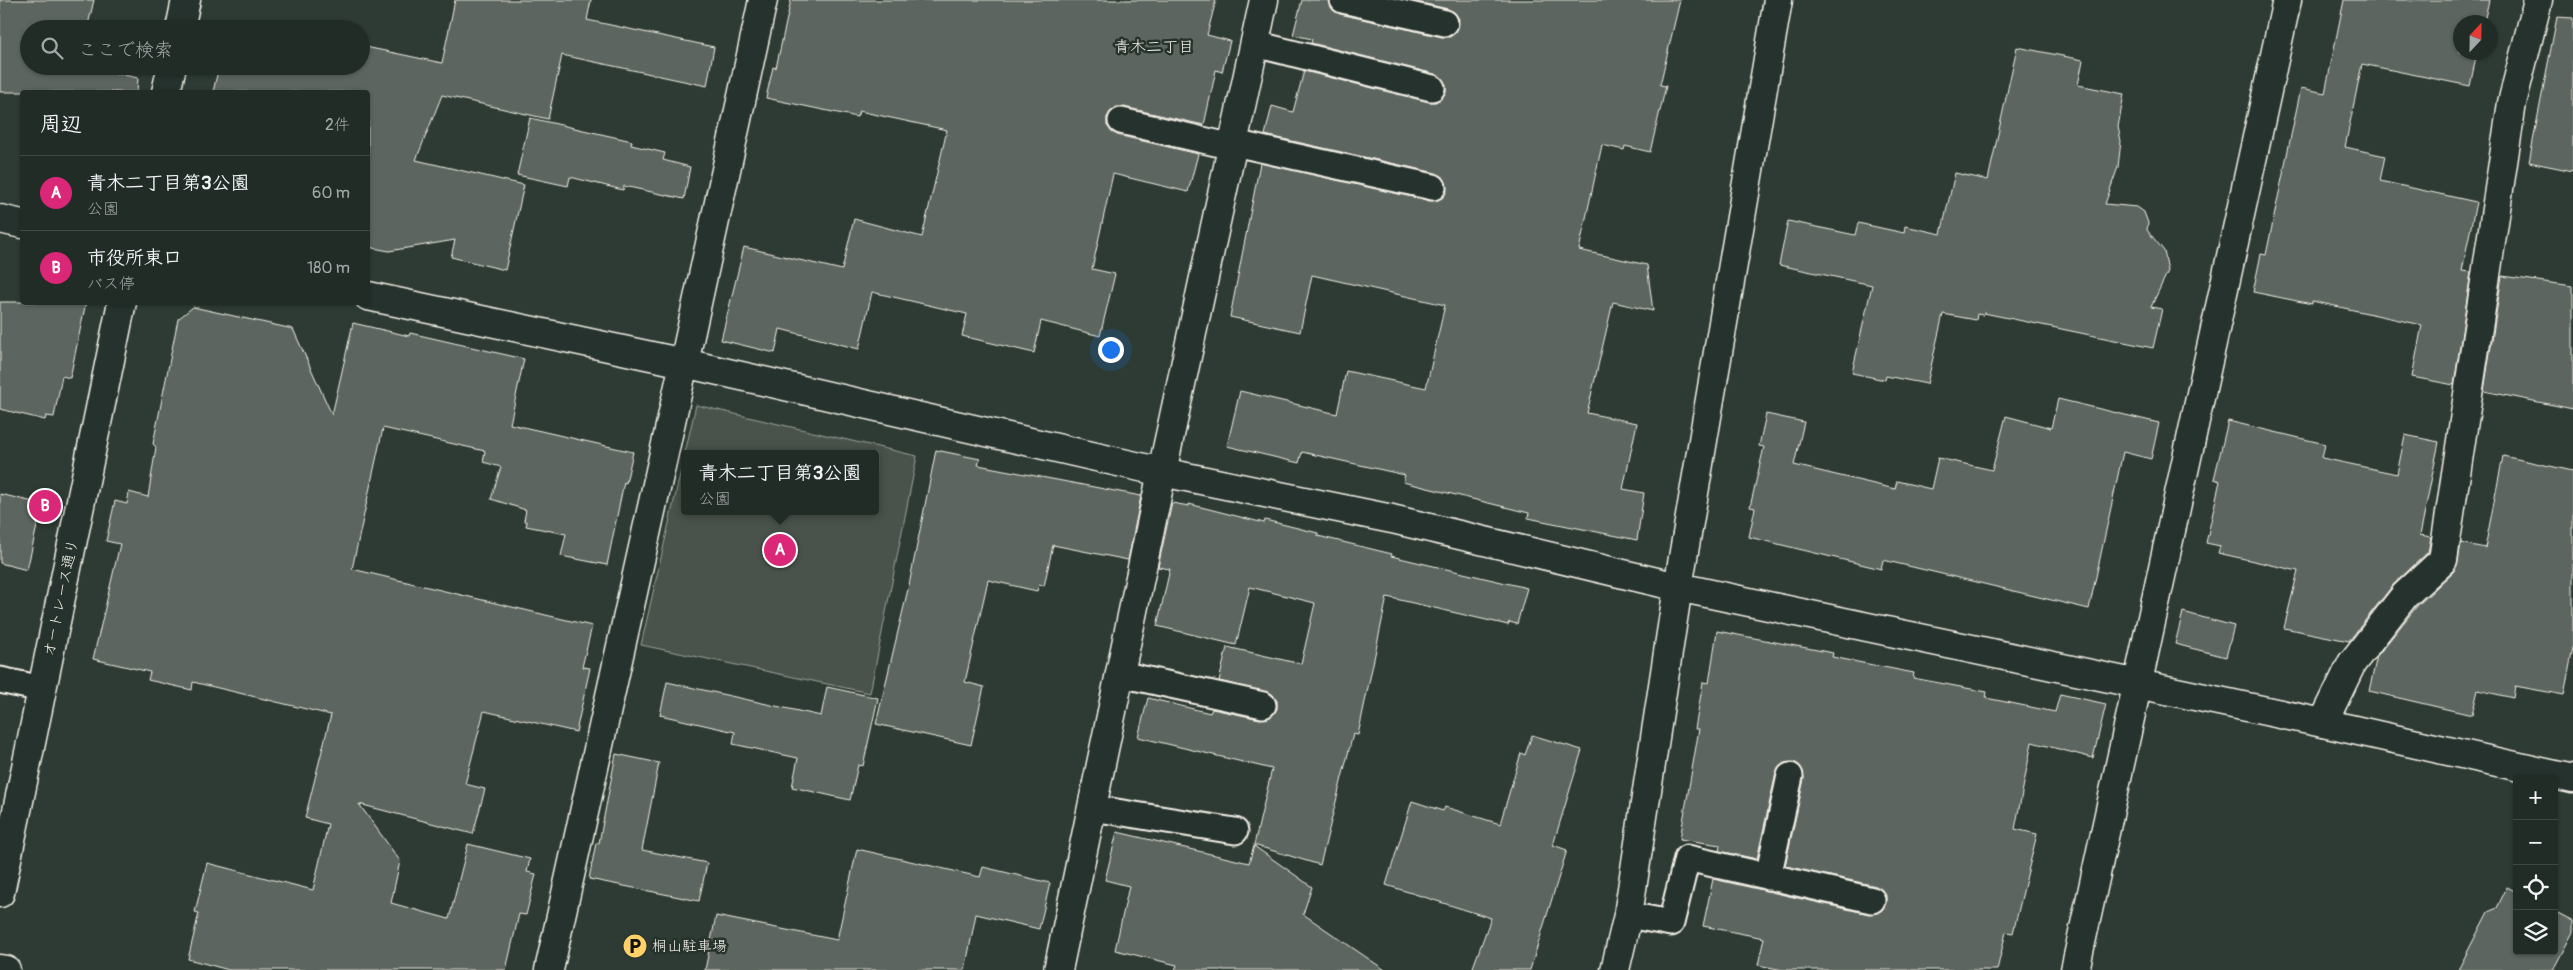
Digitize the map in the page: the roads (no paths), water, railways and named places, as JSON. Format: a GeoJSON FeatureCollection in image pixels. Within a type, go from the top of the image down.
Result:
{"type":"FeatureCollection","features":[{"type":"Feature","properties":{"kind":"street"},"geometry":{"type":"LineString","coordinates":[[182,20],[186,0]]}},
{"type":"Feature","properties":{"kind":"street"},"geometry":{"type":"LineString","coordinates":[[549,970],[763,0]]}},
{"type":"Feature","properties":{"kind":"street"},"geometry":{"type":"LineString","coordinates":[[1058,970],[1162,472],[1264,0]]}},
{"type":"Feature","properties":{"kind":"street"},"geometry":{"type":"LineString","coordinates":[[1615,970],[1628,915],[1678,587],[1778,0]]}},
{"type":"Feature","properties":{"kind":"street"},"geometry":{"type":"LineString","coordinates":[[2075,970],[2287,0]]}},
{"type":"Feature","properties":{"kind":"street"},"geometry":{"type":"LineString","coordinates":[[2323,723],[2352,662],[2405,596],[2444,560],[2512,103],[2538,0]]}},
{"type":"Feature","properties":{"kind":"street"},"geometry":{"type":"LineString","coordinates":[[166,90],[170,75]]}},
{"type":"Feature","properties":{"kind":"street"},"geometry":{"type":"LineString","coordinates":[[0,219],[20,224]]}},
{"type":"Feature","properties":{"kind":"street"},"geometry":{"type":"LineString","coordinates":[[370,296],[684,363],[1162,472],[1392,519],[1678,587],[2323,723],[2573,779]]}},
{"type":"Feature","properties":{"kind":"street","name":"オートレース通り"},"geometry":{"type":"LineString","coordinates":[[0,894],[121,305]]}},
{"type":"Feature","properties":{"kind":"street"},"geometry":{"type":"LineString","coordinates":[[0,969],[6,970]]}},
{"type":"Feature","properties":{"kind":"lane"},"geometry":{"type":"LineString","coordinates":[[1343,0],[1445,23]]}},
{"type":"Feature","properties":{"kind":"lane"},"geometry":{"type":"LineString","coordinates":[[1255,44],[1432,88]]}},
{"type":"Feature","properties":{"kind":"lane"},"geometry":{"type":"LineString","coordinates":[[1121,121],[1433,187]]}},
{"type":"Feature","properties":{"kind":"lane"},"geometry":{"type":"LineString","coordinates":[[1120,674],[1263,704]]}},
{"type":"Feature","properties":{"kind":"lane"},"geometry":{"type":"LineString","coordinates":[[0,680],[42,689]]}},
{"type":"Feature","properties":{"kind":"lane"},"geometry":{"type":"LineString","coordinates":[[1768,877],[1790,776]]}},
{"type":"Feature","properties":{"kind":"lane"},"geometry":{"type":"LineString","coordinates":[[1092,808],[1235,831]]}},
{"type":"Feature","properties":{"kind":"lane"},"geometry":{"type":"LineString","coordinates":[[1628,915],[1672,923],[1686,858],[1872,900]]}},
{"type":"Feature","properties":{"kind":"place","name":"市役所東口"},"geometry":{"type":"Point","coordinates":[45,506]}},
{"type":"Feature","properties":{"kind":"place","name":"青木二丁目第3公園"},"geometry":{"type":"Point","coordinates":[780,550]}},
{"type":"Feature","properties":{"kind":"place","name":"桐山駐車場"},"geometry":{"type":"Point","coordinates":[635,946]}},
{"type":"Feature","properties":{"kind":"district","name":"青木二丁目"},"geometry":{"type":"Point","coordinates":[1154,47]}}]}
